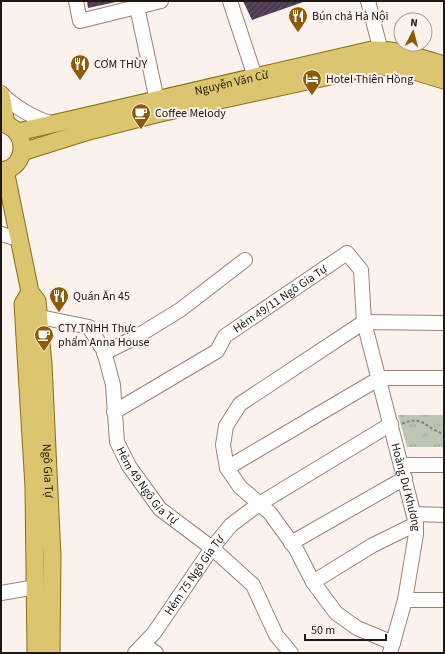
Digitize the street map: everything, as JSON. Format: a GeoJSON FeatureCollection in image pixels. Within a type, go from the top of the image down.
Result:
{"type":"FeatureCollection","features":[{"type":"Feature","properties":{"kind":"main road","name":"Nguyễn Văn Cừ"},"geometry":{"type":"LineString","coordinates":[[383,58],[402,52],[444,65]]}},
{"type":"Feature","properties":{"kind":"main road","name":"Nguyễn Văn Cừ"},"geometry":{"type":"LineString","coordinates":[[8,126],[54,124],[158,106],[257,84],[358,53],[383,58],[404,68],[444,80]]}},
{"type":"Feature","properties":{"kind":"main road"},"geometry":{"type":"LineString","coordinates":[[1,94],[8,126],[21,139],[22,152],[16,164],[3,171]]}},
{"type":"Feature","properties":{"kind":"main road","name":"Nguyễn Văn Cừ"},"geometry":{"type":"LineString","coordinates":[[22,152],[89,131],[158,106]]}},
{"type":"Feature","properties":{"kind":"main road","name":"Ngô Gia Tự"},"geometry":{"type":"LineString","coordinates":[[3,171],[30,292],[37,301],[40,317],[44,372],[52,556],[44,586],[36,653]]}},
{"type":"Feature","properties":{"kind":"main road","name":"Ngô Gia Tự"},"geometry":{"type":"LineString","coordinates":[[30,292],[23,304],[34,487],[51,653]]}},
{"type":"Feature","properties":{"kind":"street"},"geometry":{"type":"LineString","coordinates":[[76,1],[80,21],[161,1]]}},
{"type":"Feature","properties":{"kind":"street"},"geometry":{"type":"LineString","coordinates":[[230,1],[257,84]]}},
{"type":"Feature","properties":{"kind":"street"},"geometry":{"type":"LineString","coordinates":[[368,1],[383,58]]}},
{"type":"Feature","properties":{"kind":"street"},"geometry":{"type":"LineString","coordinates":[[137,7],[158,106]]}},
{"type":"Feature","properties":{"kind":"street"},"geometry":{"type":"LineString","coordinates":[[1,94],[10,102],[44,122],[54,124]]}},
{"type":"Feature","properties":{"kind":"street"},"geometry":{"type":"LineString","coordinates":[[1,234],[18,239]]}},
{"type":"Feature","properties":{"kind":"street","name":"Hoàng Dư Khương"},"geometry":{"type":"LineString","coordinates":[[348,253],[360,270],[364,322],[380,378],[415,519],[416,534],[405,600],[392,648]]}},
{"type":"Feature","properties":{"kind":"street","name":"Hẻm 49/11 Ngô Gia Tự"},"geometry":{"type":"LineString","coordinates":[[114,412],[217,350],[225,336],[348,253]]}},
{"type":"Feature","properties":{"kind":"street"},"geometry":{"type":"LineString","coordinates":[[104,353],[136,337],[180,310],[245,260]]}},
{"type":"Feature","properties":{"kind":"street","name":"Hẻm 49 Ngô Gia Tự"},"geometry":{"type":"LineString","coordinates":[[40,317],[89,327],[104,353],[113,385],[117,442],[129,466],[160,509],[212,548],[253,585],[276,635],[291,653]]}},
{"type":"Feature","properties":{"kind":"street"},"geometry":{"type":"LineString","coordinates":[[392,648],[357,628],[336,613],[313,582],[291,543],[270,513],[240,487],[227,468],[223,445],[226,426],[240,404],[364,322],[444,323]]}},
{"type":"Feature","properties":{"kind":"street"},"geometry":{"type":"LineString","coordinates":[[227,468],[380,378],[444,378]]}},
{"type":"Feature","properties":{"kind":"street","name":"Hẻm 75 Ngô Gia Tự"},"geometry":{"type":"LineString","coordinates":[[139,649],[165,618],[212,548],[231,525],[259,504],[392,426]]}},
{"type":"Feature","properties":{"kind":"street"},"geometry":{"type":"LineString","coordinates":[[291,543],[403,472],[444,465]]}},
{"type":"Feature","properties":{"kind":"street"},"geometry":{"type":"LineString","coordinates":[[313,582],[415,519],[444,515]]}},
{"type":"Feature","properties":{"kind":"street"},"geometry":{"type":"LineString","coordinates":[[1,593],[44,586]]}},
{"type":"Feature","properties":{"kind":"street"},"geometry":{"type":"LineString","coordinates":[[405,600],[444,600]]}},
{"type":"Feature","properties":{"kind":"street"},"geometry":{"type":"LineString","coordinates":[[139,649],[156,653]]}},
{"type":"Feature","properties":{"kind":"path"},"geometry":{"type":"LineString","coordinates":[[392,426],[413,420],[420,420],[438,432],[444,434]]}},
{"type":"Feature","properties":{"kind":"green space"},"geometry":{"type":"Polygon","coordinates":[[[398,415],[444,415],[444,447],[407,447],[398,415]]]}},
{"type":"Feature","properties":{"kind":"building"},"geometry":{"type":"Polygon","coordinates":[[[87,1],[115,1],[116,2],[88,8],[87,1]]]}},
{"type":"Feature","properties":{"kind":"building"},"geometry":{"type":"Polygon","coordinates":[[[243,1],[306,1],[252,20],[243,1]]]}},
{"type":"Feature","properties":{"kind":"place","name":"Bún chả Hà Nội"},"geometry":{"type":"Point","coordinates":[298,33]}},
{"type":"Feature","properties":{"kind":"place","name":"CƠM THÙY"},"geometry":{"type":"Point","coordinates":[80,81]}},
{"type":"Feature","properties":{"kind":"place","name":"Hotel Thiên Hồng"},"geometry":{"type":"Point","coordinates":[312,96]}},
{"type":"Feature","properties":{"kind":"place","name":"Coffee Melody"},"geometry":{"type":"Point","coordinates":[141,130]}},
{"type":"Feature","properties":{"kind":"place","name":"Quán Ăn 45"},"geometry":{"type":"Point","coordinates":[59,313]}},
{"type":"Feature","properties":{"kind":"place","name":"CTY TNHH Thực phẩm Anna House"},"geometry":{"type":"Point","coordinates":[44,352]}}]}
